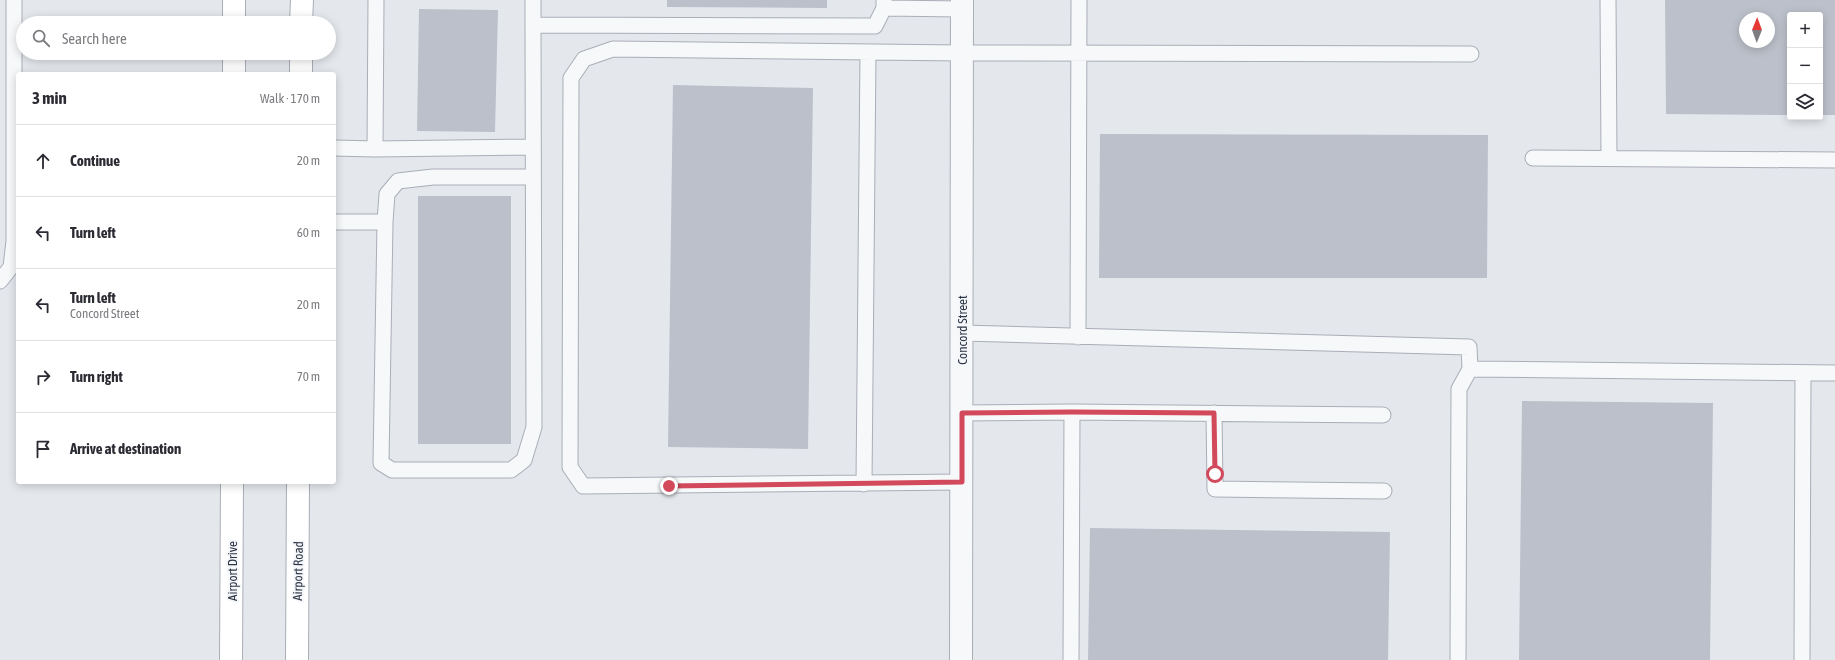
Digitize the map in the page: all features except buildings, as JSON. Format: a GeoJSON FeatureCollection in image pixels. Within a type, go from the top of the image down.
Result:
{"type":"FeatureCollection","features":[{"type":"Feature","properties":{"kind":"main road"},"geometry":{"type":"LineString","coordinates":[[234,0],[234,16]]}},
{"type":"Feature","properties":{"kind":"main road"},"geometry":{"type":"LineString","coordinates":[[302,0],[302,16]]}},
{"type":"Feature","properties":{"kind":"main road"},"geometry":{"type":"LineString","coordinates":[[234,60],[234,72]]}},
{"type":"Feature","properties":{"kind":"main road"},"geometry":{"type":"LineString","coordinates":[[301,60],[301,72]]}},
{"type":"Feature","properties":{"kind":"main road","name":"Airport Drive"},"geometry":{"type":"LineString","coordinates":[[231,660],[232,484]]}},
{"type":"Feature","properties":{"kind":"main road","name":"Airport Road"},"geometry":{"type":"LineString","coordinates":[[297,660],[298,484]]}},
{"type":"Feature","properties":{"kind":"street","name":"Concord Street"},"geometry":{"type":"LineString","coordinates":[[961,660],[962,4]]}},
{"type":"Feature","properties":{"kind":"lane"},"geometry":{"type":"LineString","coordinates":[[0,281],[11,267],[14,241],[14,0]]}},
{"type":"Feature","properties":{"kind":"lane"},"geometry":{"type":"LineString","coordinates":[[375,149],[376,0]]}},
{"type":"Feature","properties":{"kind":"lane"},"geometry":{"type":"LineString","coordinates":[[533,0],[534,427],[524,460],[511,470],[392,470],[381,463],[385,222],[387,194],[398,182],[432,177],[533,177]]}},
{"type":"Feature","properties":{"kind":"lane"},"geometry":{"type":"LineString","coordinates":[[1078,337],[1079,0]]}},
{"type":"Feature","properties":{"kind":"lane"},"geometry":{"type":"LineString","coordinates":[[1608,0],[1609,158]]}},
{"type":"Feature","properties":{"kind":"lane"},"geometry":{"type":"LineString","coordinates":[[533,24],[875,26],[884,4],[962,4]]}},
{"type":"Feature","properties":{"kind":"lane"},"geometry":{"type":"LineString","coordinates":[[962,482],[583,486],[570,467],[571,78],[584,59],[613,49],[962,53],[1471,54]]}},
{"type":"Feature","properties":{"kind":"lane"},"geometry":{"type":"LineString","coordinates":[[864,484],[868,52]]}},
{"type":"Feature","properties":{"kind":"lane"},"geometry":{"type":"LineString","coordinates":[[336,148],[533,147]]}},
{"type":"Feature","properties":{"kind":"lane"},"geometry":{"type":"LineString","coordinates":[[1532,158],[1835,160]]}},
{"type":"Feature","properties":{"kind":"lane"},"geometry":{"type":"LineString","coordinates":[[336,222],[385,222]]}},
{"type":"Feature","properties":{"kind":"lane"},"geometry":{"type":"LineString","coordinates":[[962,333],[1469,347],[1470,369],[1459,389],[1458,660]]}},
{"type":"Feature","properties":{"kind":"lane"},"geometry":{"type":"LineString","coordinates":[[1470,369],[1835,373]]}},
{"type":"Feature","properties":{"kind":"lane"},"geometry":{"type":"LineString","coordinates":[[1802,660],[1803,373]]}},
{"type":"Feature","properties":{"kind":"lane"},"geometry":{"type":"LineString","coordinates":[[1071,660],[1072,412]]}},
{"type":"Feature","properties":{"kind":"lane"},"geometry":{"type":"LineString","coordinates":[[962,413],[1072,412],[1383,415]]}},
{"type":"Feature","properties":{"kind":"lane"},"geometry":{"type":"LineString","coordinates":[[1214,413],[1215,489],[1384,491]]}},
{"type":"Feature","properties":{"kind":"route"},"geometry":{"type":"LineString","coordinates":[[669,486],[962,482],[962,413],[1214,413],[1215,474]]}}]}
